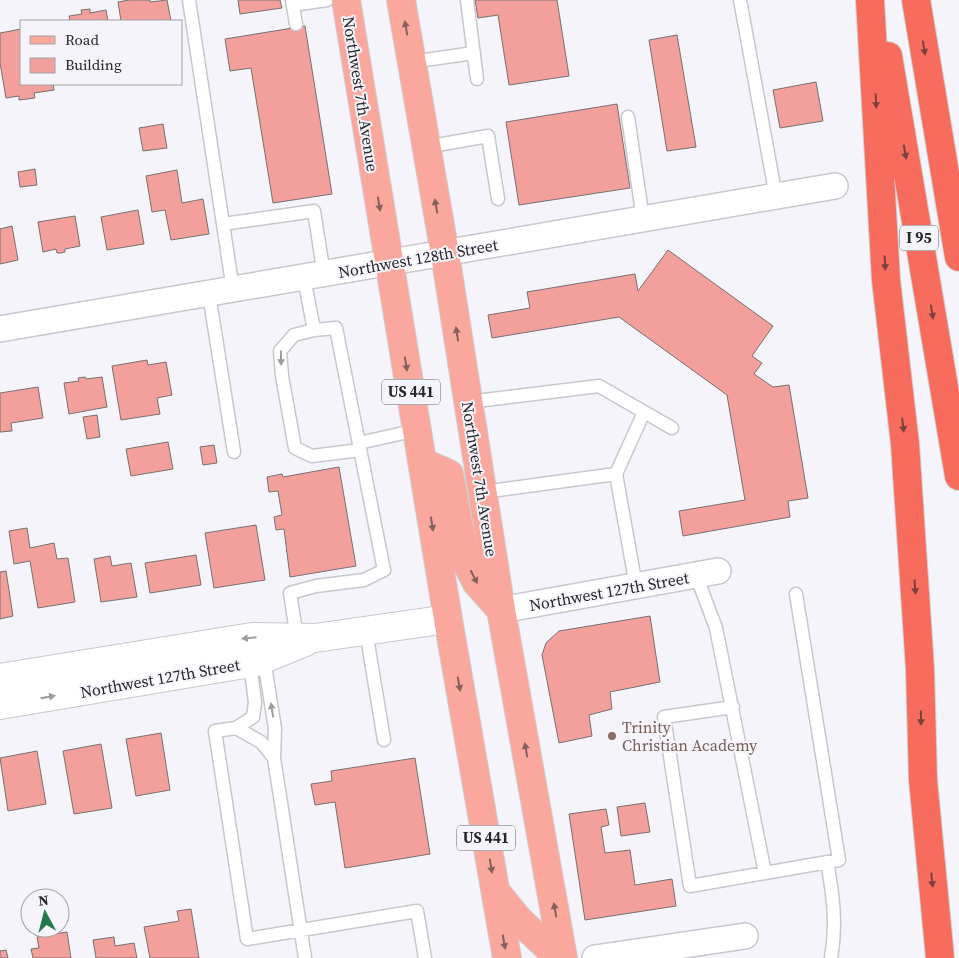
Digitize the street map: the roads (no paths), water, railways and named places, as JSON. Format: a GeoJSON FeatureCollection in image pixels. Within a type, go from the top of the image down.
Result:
{"type":"FeatureCollection","features":[{"type":"Feature","properties":{"kind":"highway"},"geometry":{"type":"LineString","coordinates":[[870,0],[886,280],[906,444],[920,669],[923,780],[940,958]]}},
{"type":"Feature","properties":{"kind":"highway","name":"I 95"},"geometry":{"type":"LineString","coordinates":[[879,0],[959,476]]}},
{"type":"Feature","properties":{"kind":"highway"},"geometry":{"type":"LineString","coordinates":[[916,0],[959,257]]}},
{"type":"Feature","properties":{"kind":"main road","name":"Northwest 7th Avenue"},"geometry":{"type":"LineString","coordinates":[[346,0],[448,619],[507,958]]}},
{"type":"Feature","properties":{"kind":"main road","name":"Northwest 7th Avenue"},"geometry":{"type":"LineString","coordinates":[[401,0],[445,254],[501,610],[561,958]]}},
{"type":"Feature","properties":{"kind":"main road"},"geometry":{"type":"LineString","coordinates":[[422,462],[449,474],[465,560],[477,584],[501,610]]}},
{"type":"Feature","properties":{"kind":"main road"},"geometry":{"type":"LineString","coordinates":[[496,892],[518,919],[561,958]]}},
{"type":"Feature","properties":{"kind":"street","name":"Northwest 128th Street"},"geometry":{"type":"LineString","coordinates":[[0,329],[389,264],[835,186]]}},
{"type":"Feature","properties":{"kind":"street","name":"Northwest 127th Street"},"geometry":{"type":"LineString","coordinates":[[501,610],[707,573]]}},
{"type":"Feature","properties":{"kind":"street","name":"Northwest 127th Street"},"geometry":{"type":"LineString","coordinates":[[0,678],[252,637],[306,638],[448,619]]}},
{"type":"Feature","properties":{"kind":"street","name":"Northwest 127th Street"},"geometry":{"type":"LineString","coordinates":[[0,705],[257,661],[306,638]]}},
{"type":"Feature","properties":{"kind":"street"},"geometry":{"type":"LineString","coordinates":[[595,958],[746,936]]}},
{"type":"Feature","properties":{"kind":"lane"},"geometry":{"type":"LineString","coordinates":[[189,0],[233,290]]}},
{"type":"Feature","properties":{"kind":"lane"},"geometry":{"type":"LineString","coordinates":[[296,24],[293,3],[327,0]]}},
{"type":"Feature","properties":{"kind":"lane"},"geometry":{"type":"LineString","coordinates":[[467,0],[478,79]]}},
{"type":"Feature","properties":{"kind":"lane"},"geometry":{"type":"LineString","coordinates":[[740,0],[776,197]]}},
{"type":"Feature","properties":{"kind":"lane"},"geometry":{"type":"LineString","coordinates":[[411,62],[474,53]]}},
{"type":"Feature","properties":{"kind":"lane"},"geometry":{"type":"LineString","coordinates":[[628,117],[643,220]]}},
{"type":"Feature","properties":{"kind":"lane"},"geometry":{"type":"LineString","coordinates":[[426,147],[488,136],[498,199]]}},
{"type":"Feature","properties":{"kind":"lane"},"geometry":{"type":"LineString","coordinates":[[223,224],[314,211],[314,330]]}},
{"type":"Feature","properties":{"kind":"lane"},"geometry":{"type":"LineString","coordinates":[[209,294],[234,452]]}},
{"type":"Feature","properties":{"kind":"lane"},"geometry":{"type":"LineString","coordinates":[[306,638],[290,593],[316,586],[364,580],[384,570],[359,446],[336,328],[314,330],[294,335],[280,351],[282,376],[295,448],[312,456],[359,446],[417,430]]}},
{"type":"Feature","properties":{"kind":"lane"},"geometry":{"type":"LineString","coordinates":[[468,402],[599,386],[672,428]]}},
{"type":"Feature","properties":{"kind":"lane"},"geometry":{"type":"LineString","coordinates":[[636,586],[616,474],[644,412]]}},
{"type":"Feature","properties":{"kind":"lane"},"geometry":{"type":"LineString","coordinates":[[482,492],[616,474]]}},
{"type":"Feature","properties":{"kind":"lane"},"geometry":{"type":"LineString","coordinates":[[707,573],[716,628],[765,873]]}},
{"type":"Feature","properties":{"kind":"lane"},"geometry":{"type":"LineString","coordinates":[[733,707],[664,717],[690,886],[839,860],[796,594]]}},
{"type":"Feature","properties":{"kind":"lane"},"geometry":{"type":"LineString","coordinates":[[366,631],[384,740]]}},
{"type":"Feature","properties":{"kind":"lane"},"geometry":{"type":"LineString","coordinates":[[257,661],[256,702],[253,717],[236,728],[215,731],[247,939],[416,911],[424,958]]}},
{"type":"Feature","properties":{"kind":"lane"},"geometry":{"type":"LineString","coordinates":[[257,661],[274,728],[274,758],[305,958]]}},
{"type":"Feature","properties":{"kind":"lane"},"geometry":{"type":"LineString","coordinates":[[236,728],[261,742],[274,758]]}},
{"type":"Feature","properties":{"kind":"lane"},"geometry":{"type":"LineString","coordinates":[[827,862],[833,893],[835,932],[831,958]]}},
{"type":"Feature","properties":{"kind":"place","name":"Trinity Christian Academy"},"geometry":{"type":"Point","coordinates":[612,736]}}]}
